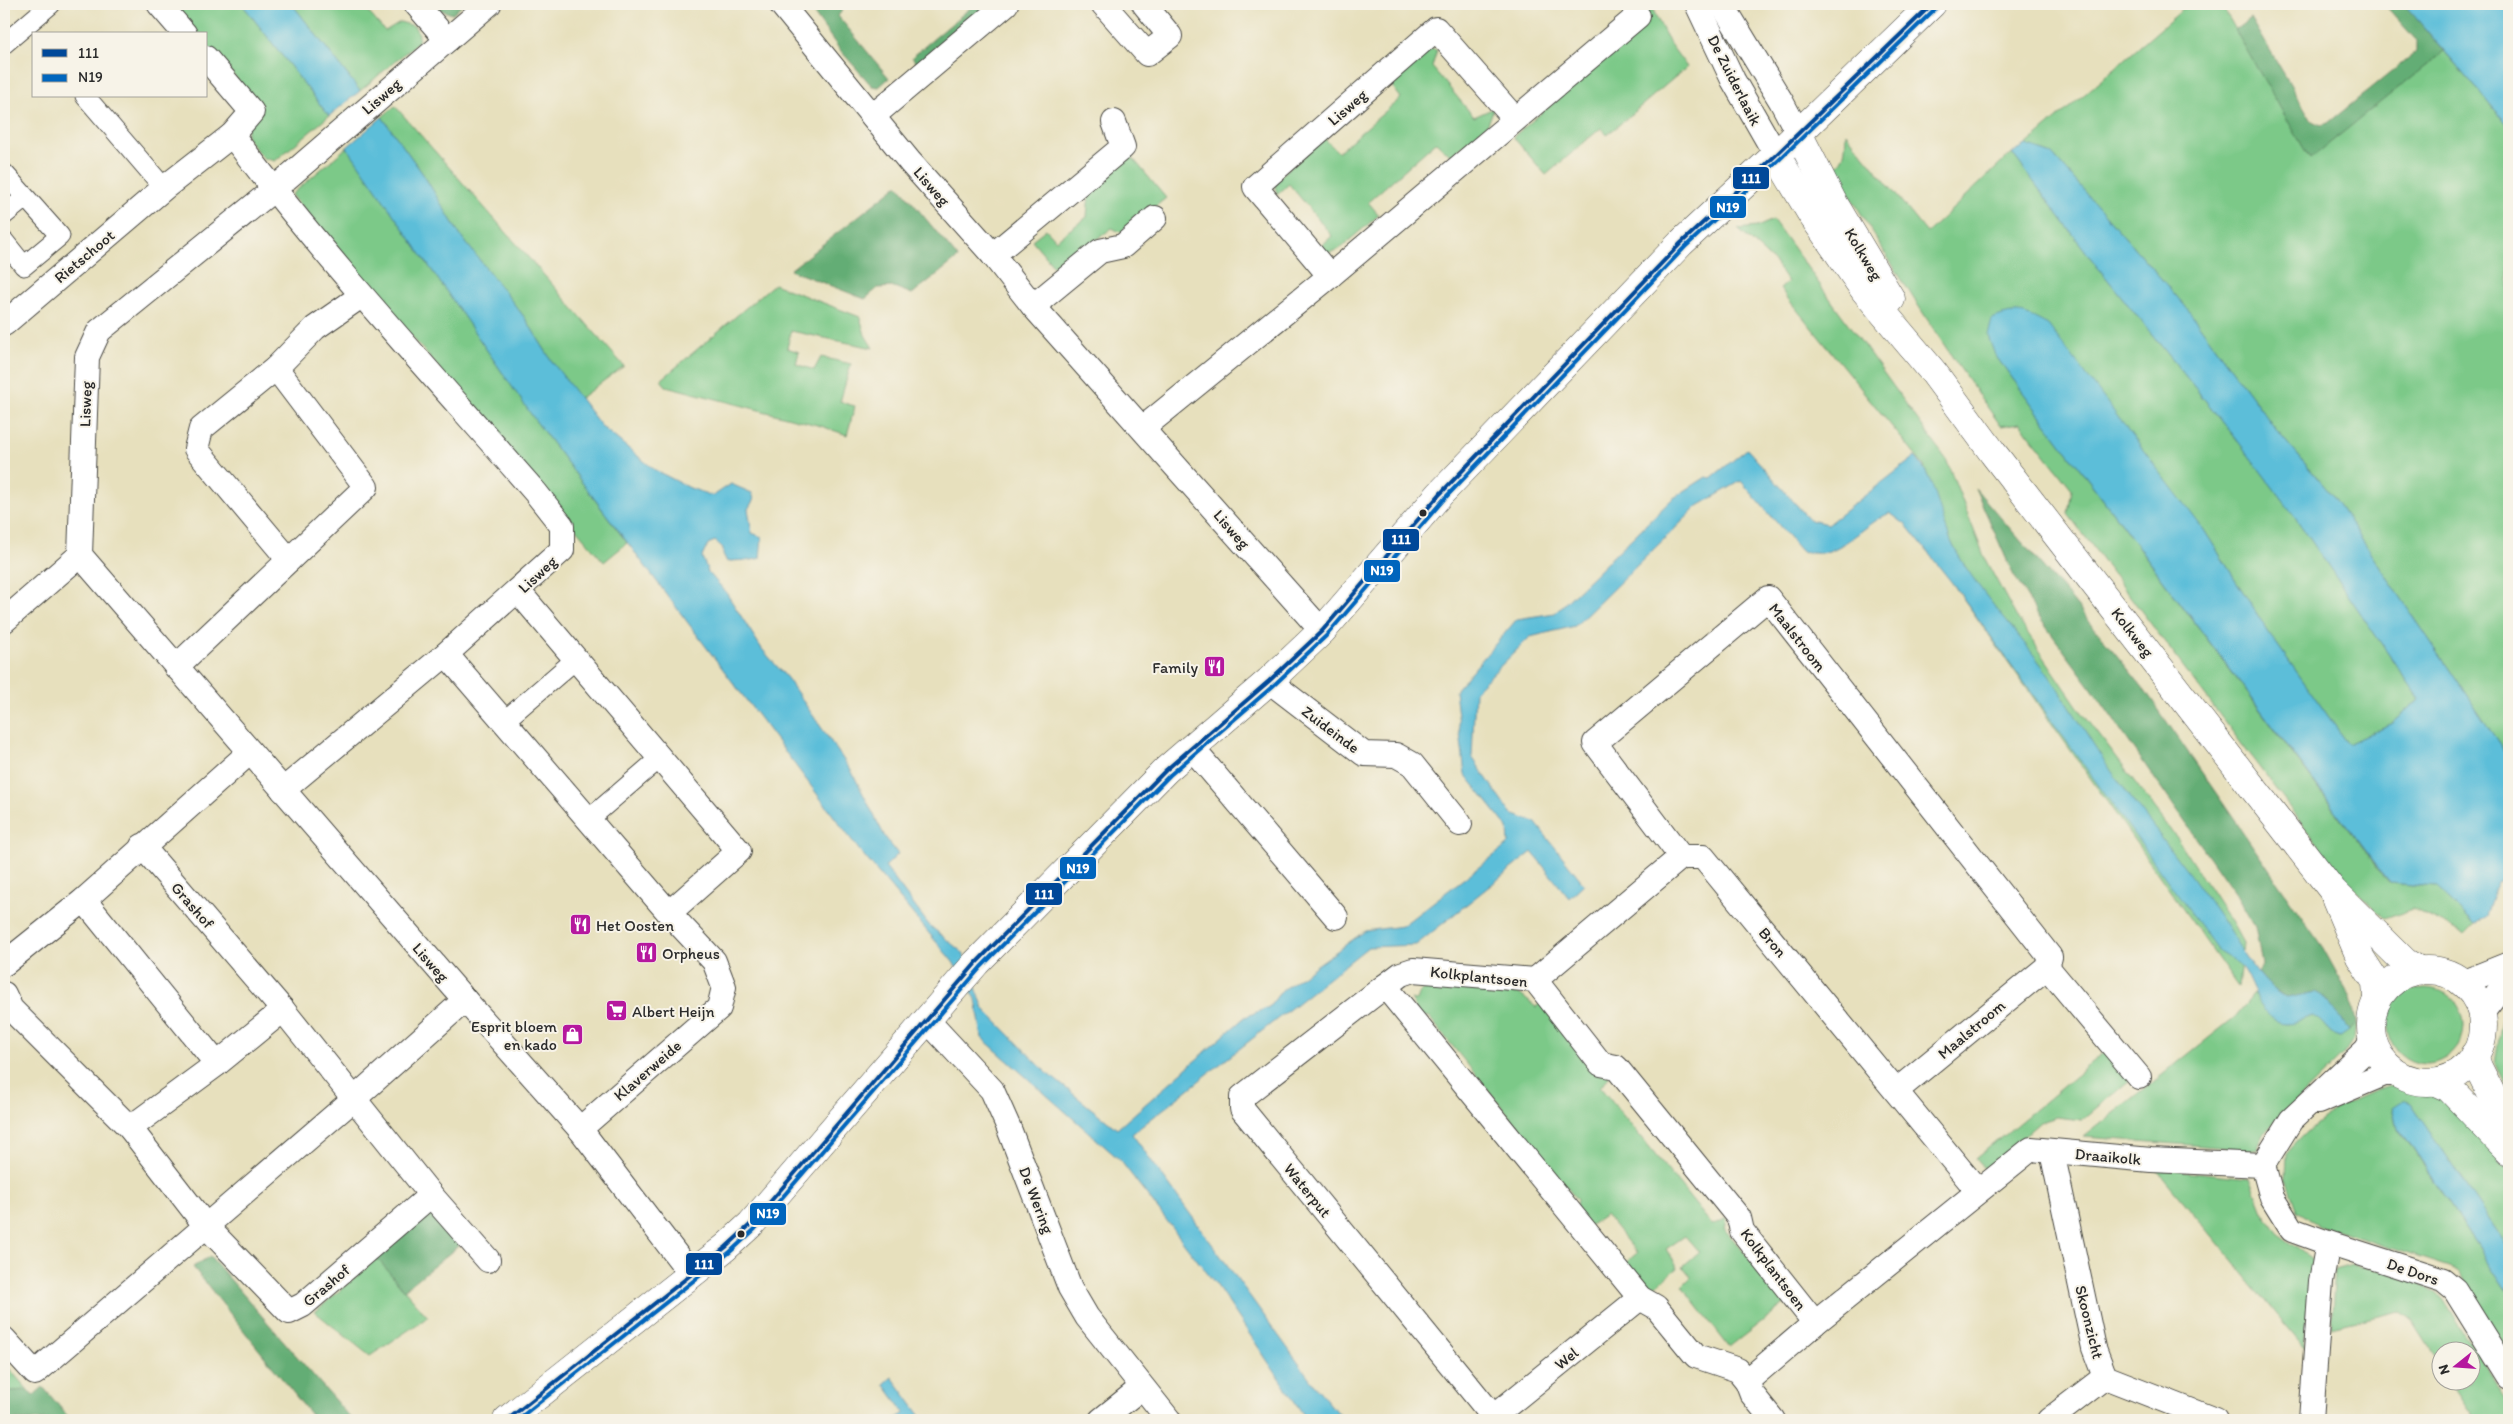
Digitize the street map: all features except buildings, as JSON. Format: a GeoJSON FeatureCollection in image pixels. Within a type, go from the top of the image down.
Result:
{"type":"FeatureCollection","features":[{"type":"Feature","properties":{"kind":"street"},"geometry":{"type":"LineString","coordinates":[[4,44],[51,4]]}},
{"type":"Feature","properties":{"kind":"street"},"geometry":{"type":"LineString","coordinates":[[159,4],[183,32]]}},
{"type":"Feature","properties":{"kind":"street"},"geometry":{"type":"LineString","coordinates":[[416,4],[447,40]]}},
{"type":"Feature","properties":{"kind":"street","name":"Lisweg"},"geometry":{"type":"LineString","coordinates":[[489,4],[273,190],[99,331],[86,357],[80,555],[465,1000],[580,1129],[692,1274]]}},
{"type":"Feature","properties":{"kind":"street","name":"Lisweg"},"geometry":{"type":"LineString","coordinates":[[781,4],[1033,306],[1322,631]]}},
{"type":"Feature","properties":{"kind":"street"},"geometry":{"type":"LineString","coordinates":[[873,116],[1006,4]]}},
{"type":"Feature","properties":{"kind":"street"},"geometry":{"type":"LineString","coordinates":[[1103,4],[1146,54],[1170,36],[1144,4]]}},
{"type":"Feature","properties":{"kind":"street","name":"De Zuiderlaaik"},"geometry":{"type":"LineString","coordinates":[[1697,4],[1733,80],[1776,155]]}},
{"type":"Feature","properties":{"kind":"street","name":"De Zuiderlaaik"},"geometry":{"type":"LineString","coordinates":[[1722,4],[1781,101],[1798,133]]}},
{"type":"Feature","properties":{"kind":"street"},"geometry":{"type":"LineString","coordinates":[[507,1420],[726,1247],[751,1224],[968,972],[1191,747],[1269,681],[1322,631],[1440,494],[1681,243],[1776,155],[1932,4]]}},
{"type":"Feature","properties":{"kind":"street"},"geometry":{"type":"LineString","coordinates":[[1143,428],[1330,276],[1515,119],[1633,10]]}},
{"type":"Feature","properties":{"kind":"street","name":"Lisweg"},"geometry":{"type":"LineString","coordinates":[[1330,276],[1255,187],[1436,29],[1515,119]]}},
{"type":"Feature","properties":{"kind":"street","name":"Rietschoot"},"geometry":{"type":"LineString","coordinates":[[4,324],[164,188],[232,135],[252,112],[208,60]]}},
{"type":"Feature","properties":{"kind":"street"},"geometry":{"type":"LineString","coordinates":[[86,98],[164,188]]}},
{"type":"Feature","properties":{"kind":"street"},"geometry":{"type":"LineString","coordinates":[[993,256],[1122,147],[1114,122]]}},
{"type":"Feature","properties":{"kind":"street","name":"Kolkweg"},"geometry":{"type":"LineString","coordinates":[[1798,133],[1833,202],[1934,373]]}},
{"type":"Feature","properties":{"kind":"street","name":"Lisweg"},"geometry":{"type":"LineString","coordinates":[[232,135],[273,190],[361,296],[518,472],[562,526],[562,550],[446,654],[283,790]]}},
{"type":"Feature","properties":{"kind":"street","name":"Kolkweg"},"geometry":{"type":"LineString","coordinates":[[1776,155],[1797,192],[1865,291],[1934,373],[2333,891],[2405,962],[2417,969]]}},
{"type":"Feature","properties":{"kind":"street","name":"Rietschoot"},"geometry":{"type":"LineString","coordinates":[[4,173],[60,236],[24,266],[4,241]]}},
{"type":"Feature","properties":{"kind":"street"},"geometry":{"type":"LineString","coordinates":[[4,215],[25,198]]}},
{"type":"Feature","properties":{"kind":"street"},"geometry":{"type":"LineString","coordinates":[[1033,306],[1100,251],[1123,246],[1155,218]]}},
{"type":"Feature","properties":{"kind":"street"},"geometry":{"type":"LineString","coordinates":[[289,560],[196,449],[201,429],[276,368],[315,328],[361,296]]}},
{"type":"Feature","properties":{"kind":"street"},"geometry":{"type":"LineString","coordinates":[[176,667],[366,487],[276,368]]}},
{"type":"Feature","properties":{"kind":"street"},"geometry":{"type":"LineString","coordinates":[[4,621],[80,555]]}},
{"type":"Feature","properties":{"kind":"street"},"geometry":{"type":"LineString","coordinates":[[518,591],[740,851],[669,913]]}},
{"type":"Feature","properties":{"kind":"street","name":"Maalstroom"},"geometry":{"type":"LineString","coordinates":[[1681,857],[1594,743],[1768,598],[2050,957],[2047,967],[1896,1091]]}},
{"type":"Feature","properties":{"kind":"street","name":"Klaverweide"},"geometry":{"type":"LineString","coordinates":[[446,654],[669,913],[714,961],[724,987],[719,1008],[580,1129]]}},
{"type":"Feature","properties":{"kind":"street"},"geometry":{"type":"LineString","coordinates":[[503,722],[576,659]]}},
{"type":"Feature","properties":{"kind":"street","name":"Zuideinde"},"geometry":{"type":"LineString","coordinates":[[1269,681],[1364,754],[1396,755],[1412,764],[1460,824]]}},
{"type":"Feature","properties":{"kind":"street"},"geometry":{"type":"LineString","coordinates":[[1191,747],[1336,918]]}},
{"type":"Feature","properties":{"kind":"street"},"geometry":{"type":"LineString","coordinates":[[4,964],[84,900],[142,846],[250,752]]}},
{"type":"Feature","properties":{"kind":"street"},"geometry":{"type":"LineString","coordinates":[[588,820],[660,758]]}},
{"type":"Feature","properties":{"kind":"street","name":"Grashof"},"geometry":{"type":"LineString","coordinates":[[142,846],[283,1010],[355,1098],[430,1195],[488,1260]]}},
{"type":"Feature","properties":{"kind":"street"},"geometry":{"type":"LineString","coordinates":[[1535,980],[1681,857]]}},
{"type":"Feature","properties":{"kind":"street","name":"Bron"},"geometry":{"type":"LineString","coordinates":[[1681,857],[1702,857],[1978,1191]]}},
{"type":"Feature","properties":{"kind":"street","name":"Kolkweg"},"geometry":{"type":"LineString","coordinates":[[2333,891],[2360,957],[2376,982],[2377,998]]}},
{"type":"Feature","properties":{"kind":"street"},"geometry":{"type":"LineString","coordinates":[[84,900],[217,1064]]}},
{"type":"Feature","properties":{"kind":"street"},"geometry":{"type":"LineString","coordinates":[[2464,982],[2509,964]]}},
{"type":"Feature","properties":{"kind":"street","name":"Maalstroom"},"geometry":{"type":"LineString","coordinates":[[2047,967],[2139,1077]]}},
{"type":"Feature","properties":{"kind":"street"},"geometry":{"type":"LineString","coordinates":[[2394,1074],[2377,1051],[2373,1039],[2371,1018],[2377,998],[2393,980],[2417,969],[2443,973],[2464,982],[2476,996],[2482,1013],[2482,1039],[2474,1055],[2461,1071],[2436,1082]]}},
{"type":"Feature","properties":{"kind":"street","name":"Kolkplantsoen"},"geometry":{"type":"LineString","coordinates":[[1385,986],[1401,974],[1412,970],[1535,980],[1601,1064],[1616,1067],[1739,1218],[1742,1231],[1815,1323]]}},
{"type":"Feature","properties":{"kind":"street"},"geometry":{"type":"LineString","coordinates":[[2482,1013],[2509,978]]}},
{"type":"Feature","properties":{"kind":"street"},"geometry":{"type":"LineString","coordinates":[[1385,986],[1640,1298],[1656,1307],[1696,1356],[1738,1370],[1747,1381],[1752,1394],[1773,1420]]}},
{"type":"Feature","properties":{"kind":"street","name":"Waterput"},"geometry":{"type":"LineString","coordinates":[[1385,986],[1242,1097],[1242,1109],[1494,1418]]}},
{"type":"Feature","properties":{"kind":"street"},"geometry":{"type":"LineString","coordinates":[[4,1339],[35,1373],[204,1225],[355,1098],[465,1000]]}},
{"type":"Feature","properties":{"kind":"street","name":"Grashof"},"geometry":{"type":"LineString","coordinates":[[6,1006],[130,1128],[204,1225],[288,1312],[303,1305],[430,1195]]}},
{"type":"Feature","properties":{"kind":"street"},"geometry":{"type":"LineString","coordinates":[[130,1128],[217,1064],[283,1010]]}},
{"type":"Feature","properties":{"kind":"street","name":"De Wering"},"geometry":{"type":"LineString","coordinates":[[926,1019],[992,1090],[1008,1126],[1070,1288],[1086,1317],[1141,1388],[1169,1420]]}},
{"type":"Feature","properties":{"kind":"street"},"geometry":{"type":"LineString","coordinates":[[2311,1420],[2321,1281],[2328,1244],[2292,1230],[2272,1198],[2263,1165],[2291,1120],[2366,1050],[2373,1039]]}},
{"type":"Feature","properties":{"kind":"street"},"geometry":{"type":"LineString","coordinates":[[2474,1055],[2478,1067],[2509,1129]]}},
{"type":"Feature","properties":{"kind":"street"},"geometry":{"type":"LineString","coordinates":[[2303,1109],[2384,1074],[2394,1074],[2415,1081],[2436,1082],[2449,1088],[2509,1151]]}},
{"type":"Feature","properties":{"kind":"street","name":"Draaikolk"},"geometry":{"type":"LineString","coordinates":[[1747,1381],[1815,1323],[2031,1149],[2151,1160],[2263,1165]]}},
{"type":"Feature","properties":{"kind":"street","name":"Skoonzicht"},"geometry":{"type":"LineString","coordinates":[[2052,1152],[2094,1348],[2105,1377],[2214,1420]]}},
{"type":"Feature","properties":{"kind":"street","name":"De Dors"},"geometry":{"type":"LineString","coordinates":[[2328,1244],[2443,1280],[2455,1290],[2509,1376]]}},
{"type":"Feature","properties":{"kind":"street","name":"Wel"},"geometry":{"type":"LineString","coordinates":[[1494,1418],[1640,1298]]}},
{"type":"Feature","properties":{"kind":"street"},"geometry":{"type":"LineString","coordinates":[[2049,1420],[2105,1377]]}},
{"type":"Feature","properties":{"kind":"street"},"geometry":{"type":"LineString","coordinates":[[1101,1420],[1141,1388]]}},
{"type":"Feature","properties":{"kind":"green space"},"geometry":{"type":"Polygon","coordinates":[[[171,4],[242,4],[329,116],[275,161],[263,158],[246,137],[248,125],[261,107],[208,46],[208,32],[195,32],[171,4]]]}},
{"type":"Feature","properties":{"kind":"green space"},"geometry":{"type":"Polygon","coordinates":[[[292,4],[361,4],[385,31],[400,22],[414,26],[419,34],[418,42],[360,91],[292,4]]]}},
{"type":"Feature","properties":{"kind":"green space"},"geometry":{"type":"Polygon","coordinates":[[[433,4],[464,4],[452,14],[438,9],[433,4]]]}},
{"type":"Feature","properties":{"kind":"green space"},"geometry":{"type":"Polygon","coordinates":[[[807,4],[847,4],[838,16],[889,78],[879,87],[872,86],[840,50],[807,4]]]}},
{"type":"Feature","properties":{"kind":"green space"},"geometry":{"type":"Polygon","coordinates":[[[975,4],[992,4],[918,66],[912,57],[975,4]]]}},
{"type":"Feature","properties":{"kind":"green space"},"geometry":{"type":"Polygon","coordinates":[[[1634,4],[1650,4],[1670,44],[1687,67],[1607,135],[1601,128],[1546,175],[1513,137],[1647,23],[1634,4]]]}},
{"type":"Feature","properties":{"kind":"green space"},"geometry":{"type":"Polygon","coordinates":[[[2189,4],[2221,4],[2310,158],[2444,51],[2509,126],[2509,758],[2331,494],[2277,431],[2185,306],[2052,154],[2026,145],[2189,4]]]}},
{"type":"Feature","properties":{"kind":"green space"},"geometry":{"type":"Polygon","coordinates":[[[2384,4],[2404,4],[2444,51],[2310,159],[2235,30],[2251,18],[2312,121],[2321,125],[2328,123],[2416,52],[2416,40],[2384,4]]]}},
{"type":"Feature","properties":{"kind":"green space"},"geometry":{"type":"Polygon","coordinates":[[[1429,49],[1437,50],[1432,67],[1474,117],[1494,108],[1488,124],[1451,156],[1436,142],[1368,202],[1379,215],[1339,249],[1328,253],[1320,247],[1332,236],[1289,184],[1277,195],[1274,182],[1323,137],[1338,152],[1401,98],[1389,82],[1429,49]]]}},
{"type":"Feature","properties":{"kind":"green space"},"geometry":{"type":"Polygon","coordinates":[[[395,106],[624,366],[579,399],[553,363],[525,318],[460,235],[423,174],[382,117],[395,106]]]}},
{"type":"Feature","properties":{"kind":"green space"},"geometry":{"type":"Polygon","coordinates":[[[1846,133],[1927,233],[2012,153],[2096,265],[2234,436],[2293,514],[2419,699],[2392,723],[2348,744],[2269,633],[2204,530],[1995,355],[2389,883],[2436,887],[2475,924],[2465,934],[2413,909],[2385,919],[2342,877],[2068,514],[2072,489],[2020,423],[2001,426],[1935,331],[1873,234],[1834,168],[1843,157],[1846,133]]]}},
{"type":"Feature","properties":{"kind":"green space"},"geometry":{"type":"Polygon","coordinates":[[[347,147],[535,420],[627,543],[604,562],[291,195],[347,147]]]}},
{"type":"Feature","properties":{"kind":"green space"},"geometry":{"type":"Polygon","coordinates":[[[1131,156],[1166,198],[1122,233],[1112,228],[1057,270],[1032,240],[1046,229],[1056,240],[1087,217],[1089,191],[1131,156]]]}},
{"type":"Feature","properties":{"kind":"green space"},"geometry":{"type":"Polygon","coordinates":[[[898,185],[958,258],[912,294],[894,287],[878,288],[865,299],[790,270],[898,185]]]}},
{"type":"Feature","properties":{"kind":"green space"},"geometry":{"type":"Polygon","coordinates":[[[1773,220],[1946,459],[1986,561],[2016,616],[2078,707],[2171,830],[2232,923],[2243,943],[2238,987],[1953,584],[1957,553],[1945,530],[1924,466],[1780,289],[1788,282],[1775,263],[1738,229],[1757,227],[1773,220]]]}},
{"type":"Feature","properties":{"kind":"green space"},"geometry":{"type":"Polygon","coordinates":[[[774,284],[860,317],[865,335],[873,348],[791,331],[787,348],[799,352],[796,364],[814,370],[821,357],[851,364],[840,402],[855,406],[847,435],[821,426],[666,386],[661,380],[774,284]]]}},
{"type":"Feature","properties":{"kind":"green space"},"geometry":{"type":"Polygon","coordinates":[[[1975,488],[2071,599],[2145,690],[2323,948],[2351,999],[2356,1022],[2349,1030],[2326,999],[2315,992],[2287,998],[2269,986],[2258,972],[2262,965],[2255,927],[2236,895],[2090,686],[2041,620],[2013,574],[1975,488]]]}},
{"type":"Feature","properties":{"kind":"green space"},"geometry":{"type":"Polygon","coordinates":[[[1431,987],[1518,993],[1536,1007],[1540,1003],[1610,1076],[1600,1087],[1712,1225],[1727,1218],[1725,1230],[1787,1302],[1729,1347],[1682,1286],[1691,1277],[1683,1266],[1699,1252],[1685,1236],[1666,1249],[1678,1268],[1649,1291],[1622,1266],[1637,1253],[1605,1215],[1589,1226],[1575,1209],[1577,1200],[1429,1017],[1419,1016],[1411,999],[1417,1001],[1420,992],[1431,987]]]}},
{"type":"Feature","properties":{"kind":"green space"},"geometry":{"type":"Polygon","coordinates":[[[2426,988],[2440,991],[2453,999],[2461,1012],[2464,1026],[2461,1040],[2453,1053],[2440,1061],[2426,1064],[2412,1061],[2399,1053],[2391,1040],[2388,1026],[2391,1012],[2399,999],[2412,991],[2426,988]]]}},
{"type":"Feature","properties":{"kind":"green space"},"geometry":{"type":"Polygon","coordinates":[[[2254,994],[2268,1012],[2287,1023],[2313,1016],[2331,1033],[2339,1037],[2356,1022],[2354,1038],[2343,1055],[2264,1133],[2257,1150],[2084,1137],[2235,1017],[2254,994]]]}},
{"type":"Feature","properties":{"kind":"green space"},"geometry":{"type":"Polygon","coordinates":[[[2509,1011],[2509,1095],[2495,1063],[2503,1013],[2509,1011]]]}},
{"type":"Feature","properties":{"kind":"green space"},"geometry":{"type":"Polygon","coordinates":[[[2106,1051],[2131,1079],[2082,1120],[2056,1117],[2040,1122],[1985,1170],[1975,1159],[2106,1051]]]}},
{"type":"Feature","properties":{"kind":"green space"},"geometry":{"type":"Polygon","coordinates":[[[2391,1086],[2437,1097],[2462,1114],[2483,1136],[2509,1172],[2509,1250],[2410,1103],[2404,1100],[2392,1109],[2396,1124],[2509,1294],[2509,1351],[2458,1270],[2319,1225],[2297,1212],[2286,1179],[2287,1153],[2310,1130],[2334,1111],[2360,1097],[2391,1086]]]}},
{"type":"Feature","properties":{"kind":"green space"},"geometry":{"type":"Polygon","coordinates":[[[2156,1168],[2250,1178],[2263,1211],[2277,1233],[2313,1259],[2304,1347],[2156,1168]]]}},
{"type":"Feature","properties":{"kind":"green space"},"geometry":{"type":"Polygon","coordinates":[[[431,1210],[461,1244],[404,1290],[377,1258],[431,1210]]]}},
{"type":"Feature","properties":{"kind":"green space"},"geometry":{"type":"Polygon","coordinates":[[[210,1256],[352,1420],[315,1420],[193,1267],[210,1256]]]}},
{"type":"Feature","properties":{"kind":"green space"},"geometry":{"type":"Polygon","coordinates":[[[377,1258],[428,1317],[370,1356],[315,1312],[377,1258]]]}},
{"type":"Feature","properties":{"kind":"green space"},"geometry":{"type":"Polygon","coordinates":[[[2353,1265],[2389,1272],[2423,1285],[2443,1299],[2470,1342],[2430,1342],[2430,1348],[2410,1317],[2400,1311],[2331,1327],[2335,1270],[2353,1265]]]}},
{"type":"Feature","properties":{"kind":"green space"},"geometry":{"type":"Polygon","coordinates":[[[2480,1358],[2509,1405],[2509,1420],[2477,1420],[2459,1392],[2480,1392],[2480,1358]]]}},
{"type":"Feature","properties":{"kind":"green space"},"geometry":{"type":"Polygon","coordinates":[[[4,1363],[28,1390],[9,1391],[4,1389],[4,1363]]]}},
{"type":"Feature","properties":{"kind":"green space"},"geometry":{"type":"Polygon","coordinates":[[[43,1387],[71,1420],[4,1420],[4,1389],[10,1391],[28,1390],[33,1396],[43,1387]]]}},
{"type":"Feature","properties":{"kind":"water"},"geometry":{"type":"Polygon","coordinates":[[[242,4],[292,4],[360,91],[329,116],[242,4]]]}},
{"type":"Feature","properties":{"kind":"water"},"geometry":{"type":"Polygon","coordinates":[[[2404,4],[2509,4],[2509,126],[2404,4]]]}},
{"type":"Feature","properties":{"kind":"water"},"geometry":{"type":"Polygon","coordinates":[[[382,117],[423,174],[460,235],[525,318],[553,363],[602,427],[655,470],[690,488],[713,496],[731,484],[752,493],[754,499],[748,509],[752,533],[762,537],[760,558],[727,562],[723,554],[723,548],[715,541],[708,544],[702,557],[708,572],[725,591],[762,649],[787,678],[852,772],[885,837],[898,854],[885,867],[929,925],[963,953],[984,1009],[1047,1073],[1117,1129],[1245,1017],[1269,1007],[1282,990],[1365,931],[1402,926],[1509,844],[1508,828],[1465,774],[1455,691],[1517,619],[1555,613],[1672,499],[1706,477],[1711,478],[1747,449],[1810,520],[1828,524],[1915,457],[1928,477],[1951,541],[1966,567],[2046,672],[2112,772],[2203,893],[2257,972],[2277,992],[2287,998],[2315,992],[2320,995],[2330,1003],[2349,1030],[2339,1037],[2331,1033],[2313,1016],[2286,1023],[2271,1017],[2265,1011],[2242,968],[2219,952],[1953,584],[1906,525],[1890,513],[1830,551],[1811,553],[1801,551],[1741,481],[1698,506],[1575,626],[1530,637],[1475,691],[1472,757],[1511,814],[1535,822],[1584,884],[1569,898],[1532,852],[1416,945],[1368,947],[1132,1134],[1313,1383],[1343,1420],[1307,1420],[1218,1287],[1120,1160],[982,1038],[976,999],[953,962],[860,851],[535,420],[347,147],[382,117]]]}},
{"type":"Feature","properties":{"kind":"water"},"geometry":{"type":"Polygon","coordinates":[[[2026,145],[2052,154],[2185,306],[2277,431],[2331,494],[2509,758],[2509,873],[2497,883],[2487,916],[2475,924],[2436,887],[2390,883],[1995,355],[1988,336],[1992,319],[2008,314],[2021,313],[2048,325],[2204,530],[2269,633],[2348,744],[2392,723],[2419,699],[2293,514],[2234,436],[2096,265],[2012,153],[2026,145]]]}},
{"type":"Feature","properties":{"kind":"water"},"geometry":{"type":"Polygon","coordinates":[[[2404,1100],[2410,1103],[2509,1250],[2509,1294],[2396,1123],[2392,1108],[2404,1100]]]}},
{"type":"Feature","properties":{"kind":"water"},"geometry":{"type":"Polygon","coordinates":[[[892,1377],[920,1415],[912,1420],[893,1420],[905,1413],[884,1384],[892,1377]]]}},
{"type":"Feature","properties":{"kind":"transit line","name":"111"},"geometry":{"type":"LineString","coordinates":[[507,1420],[726,1247],[751,1224],[976,963],[1166,770],[1269,681],[1322,631],[1440,494],[1681,243],[1776,155],[1932,4]]}},
{"type":"Feature","properties":{"kind":"transit line","name":"N19"},"geometry":{"type":"LineString","coordinates":[[517,1420],[730,1252],[755,1229],[981,967],[1170,775],[1273,686],[1326,636],[1445,498],[1685,247],[1780,159],[1936,8]]}},
{"type":"Feature","properties":{"kind":"place","name":"Family"},"geometry":{"type":"Point","coordinates":[1214,667]}},
{"type":"Feature","properties":{"kind":"place","name":"Het Oosten"},"geometry":{"type":"Point","coordinates":[580,925]}},
{"type":"Feature","properties":{"kind":"place","name":"Orpheus"},"geometry":{"type":"Point","coordinates":[646,953]}},
{"type":"Feature","properties":{"kind":"place","name":"Albert Heijn"},"geometry":{"type":"Point","coordinates":[616,1011]}},
{"type":"Feature","properties":{"kind":"place","name":"Esprit bloem en kado"},"geometry":{"type":"Point","coordinates":[573,1035]}}]}
